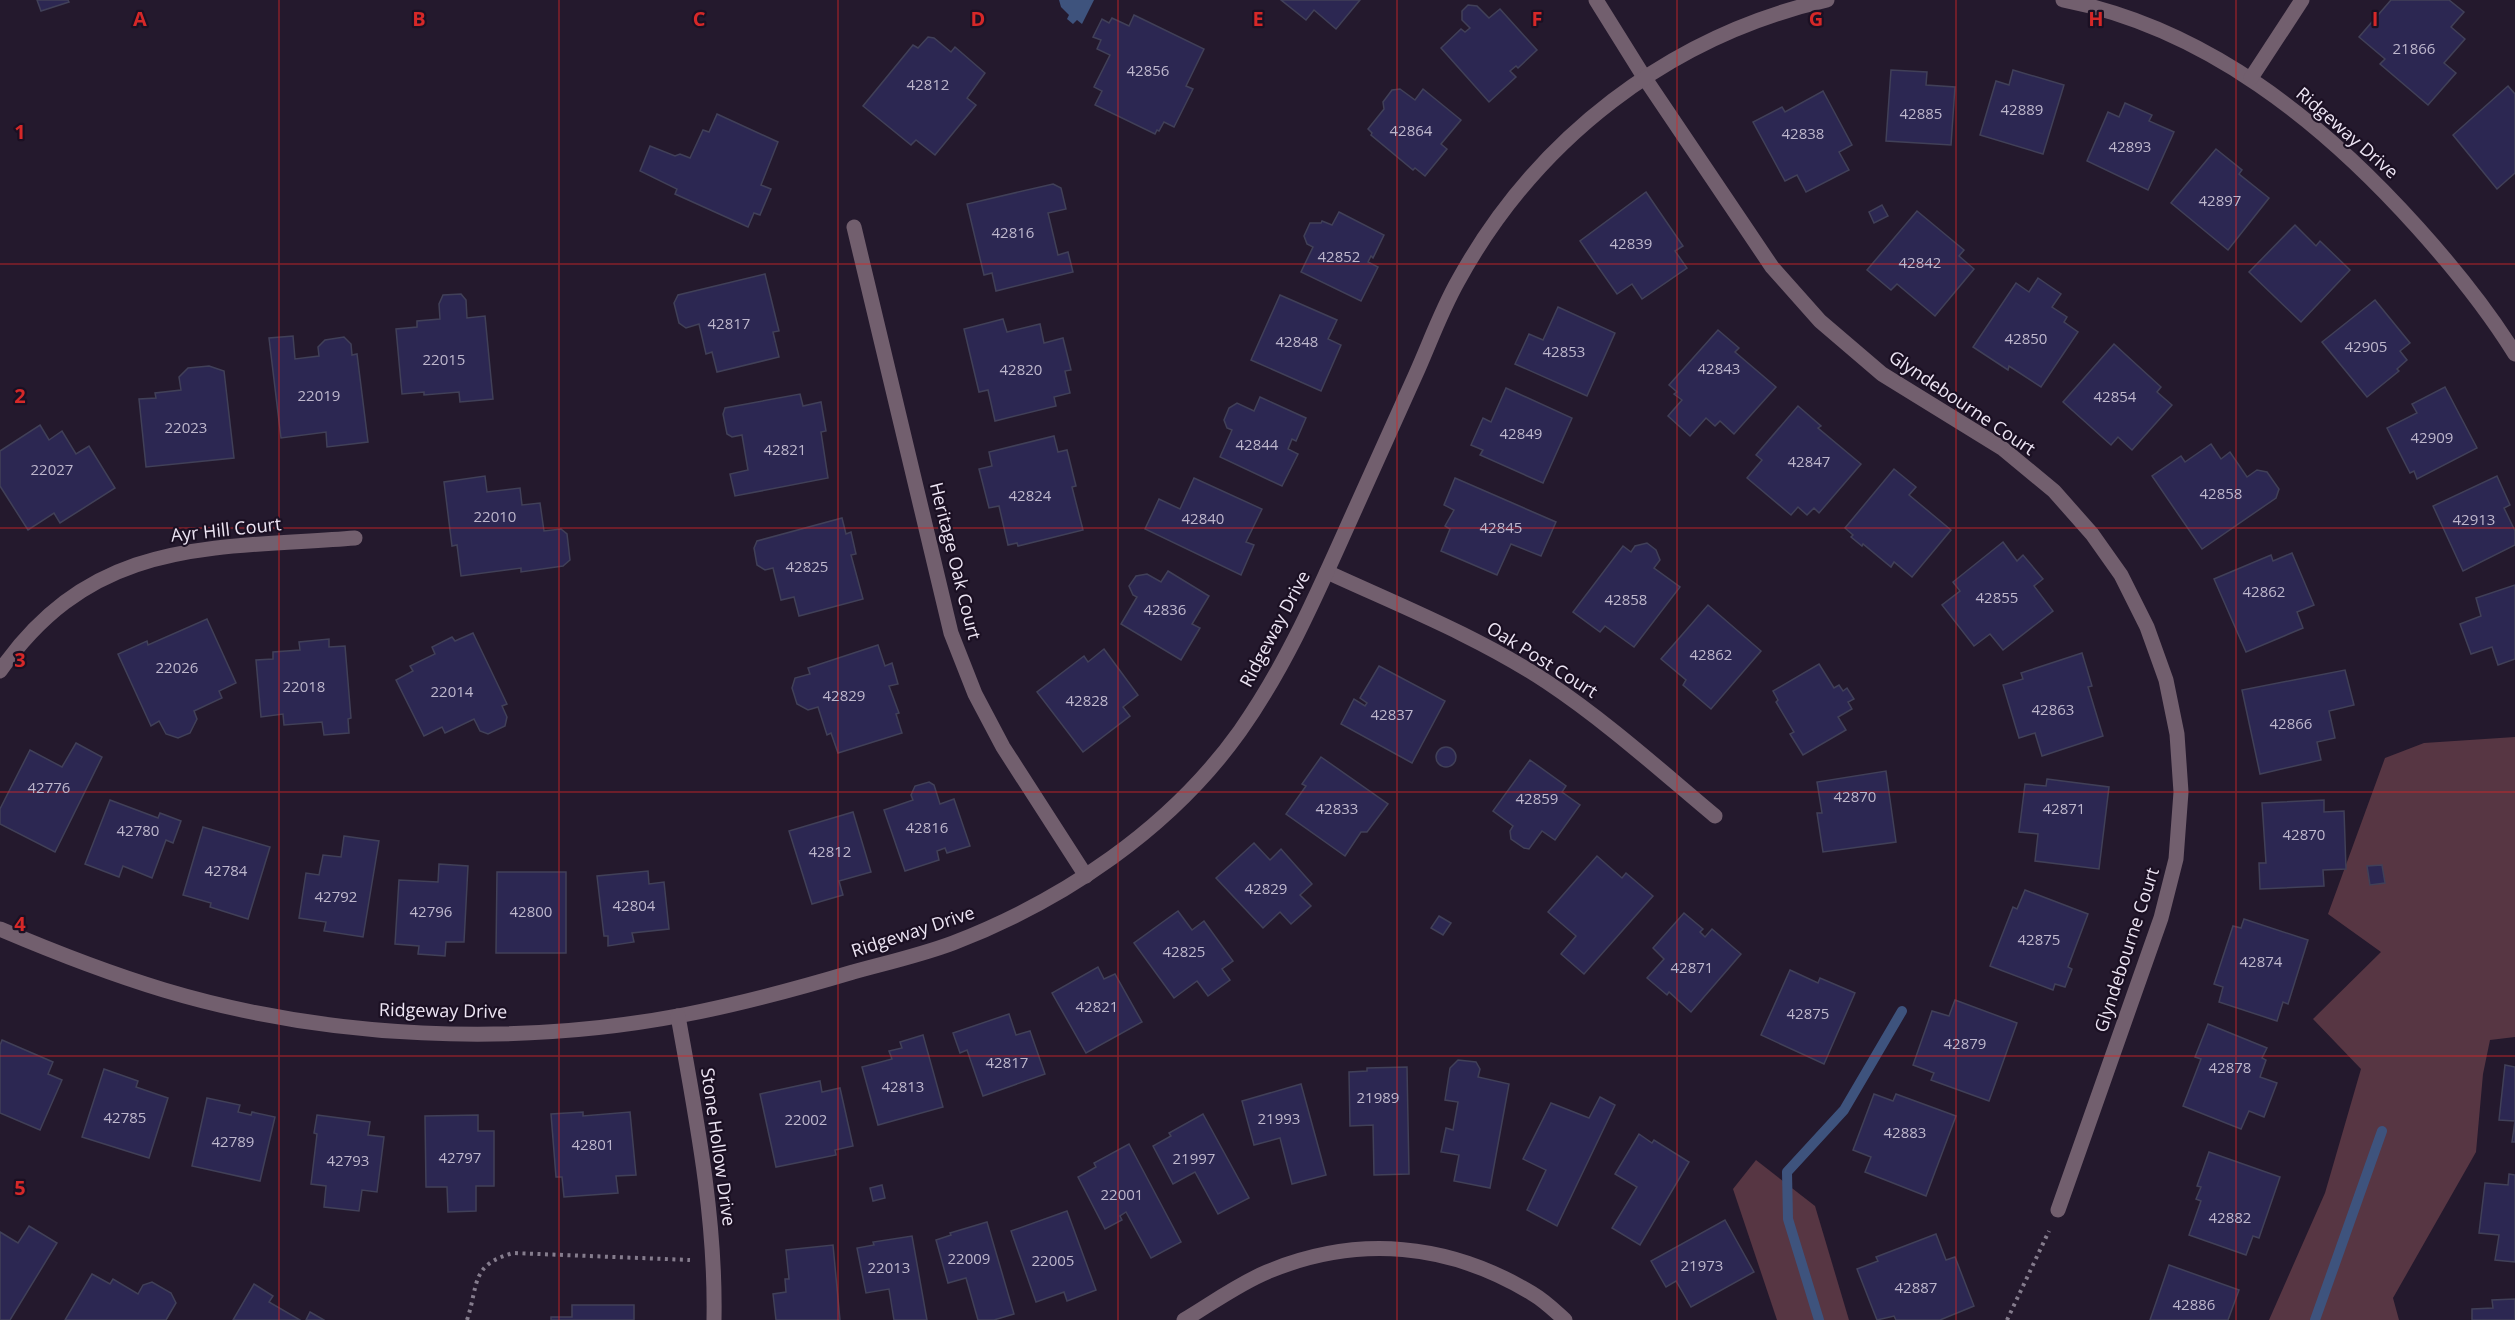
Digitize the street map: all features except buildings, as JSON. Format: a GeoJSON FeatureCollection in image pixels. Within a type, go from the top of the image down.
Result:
{"type":"FeatureCollection","features":[{"type":"Feature","properties":{"kind":"street","name":"Glyndebourne Court"},"geometry":{"type":"LineString","coordinates":[[1596,0],[1644,77],[1772,267],[1820,321],[1882,374],[2002,448],[2054,491],[2092,534],[2121,575],[2147,627],[2166,680],[2177,734],[2181,792],[2176,859],[2161,918],[2058,1210]]}},
{"type":"Feature","properties":{"kind":"street","name":"Ridgeway Drive"},"geometry":{"type":"LineString","coordinates":[[0,929],[70,959],[169,992],[266,1014],[366,1029],[469,1034],[561,1031],[678,1016],[765,998],[948,945],[1012,918],[1086,876],[1145,832],[1195,784],[1237,734],[1277,674],[1307,616],[1456,284],[1492,225],[1536,170],[1586,120],[1644,77],[1698,45],[1754,21],[1827,0]]}},
{"type":"Feature","properties":{"kind":"street","name":"Ridgeway Drive"},"geometry":{"type":"LineString","coordinates":[[2064,0],[2086,4],[2144,23],[2200,48],[2251,78],[2318,129],[2389,195],[2448,262],[2515,354]]}},
{"type":"Feature","properties":{"kind":"street"},"geometry":{"type":"LineString","coordinates":[[2251,78],[2302,0]]}},
{"type":"Feature","properties":{"kind":"street","name":"Heritage Oak Court"},"geometry":{"type":"LineString","coordinates":[[854,227],[951,633],[975,694],[1003,747],[1086,876]]}},
{"type":"Feature","properties":{"kind":"street","name":"Ayr Hill Court"},"geometry":{"type":"LineString","coordinates":[[0,671],[18,645],[52,611],[93,582],[140,562],[186,551],[355,538]]}},
{"type":"Feature","properties":{"kind":"street","name":"Oak Post Court"},"geometry":{"type":"LineString","coordinates":[[1327,572],[1479,642],[1546,681],[1605,723],[1715,816]]}},
{"type":"Feature","properties":{"kind":"street","name":"Stone Hollow Drive"},"geometry":{"type":"LineString","coordinates":[[678,1016],[708,1188],[714,1320]]}},
{"type":"Feature","properties":{"kind":"street"},"geometry":{"type":"LineString","coordinates":[[1184,1320],[1265,1272],[1310,1256],[1358,1248],[1406,1248],[1453,1257],[1493,1272],[1536,1295],[1565,1320]]}},
{"type":"Feature","properties":{"kind":"path"},"geometry":{"type":"LineString","coordinates":[[2007,1320],[2058,1210]]}},
{"type":"Feature","properties":{"kind":"path"},"geometry":{"type":"LineString","coordinates":[[467,1320],[479,1273],[495,1258],[513,1253],[713,1260]]}},
{"type":"Feature","properties":{"kind":"shaded area"},"geometry":{"type":"Polygon","coordinates":[[[2515,737],[2515,1037],[2490,1040],[2483,1074],[2476,1152],[2393,1298],[2399,1320],[2269,1320],[2325,1193],[2361,1069],[2313,1019],[2381,952],[2328,914],[2385,758],[2424,743],[2515,737]]]}},
{"type":"Feature","properties":{"kind":"shaded area"},"geometry":{"type":"Polygon","coordinates":[[[1756,1160],[1815,1206],[1849,1320],[1777,1320],[1733,1189],[1756,1160]]]}},
{"type":"Feature","properties":{"kind":"water"},"geometry":{"type":"Polygon","coordinates":[[[1059,0],[1094,0],[1082,24],[1077,20],[1073,24],[1067,19],[1069,15],[1061,7],[1059,0]]]}},
{"type":"Feature","properties":{"kind":"waterway"},"geometry":{"type":"LineString","coordinates":[[1819,1320],[1788,1219],[1787,1172],[1844,1110],[1902,1011]]}},
{"type":"Feature","properties":{"kind":"waterway"},"geometry":{"type":"LineString","coordinates":[[2315,1320],[2382,1131]]}}]}
